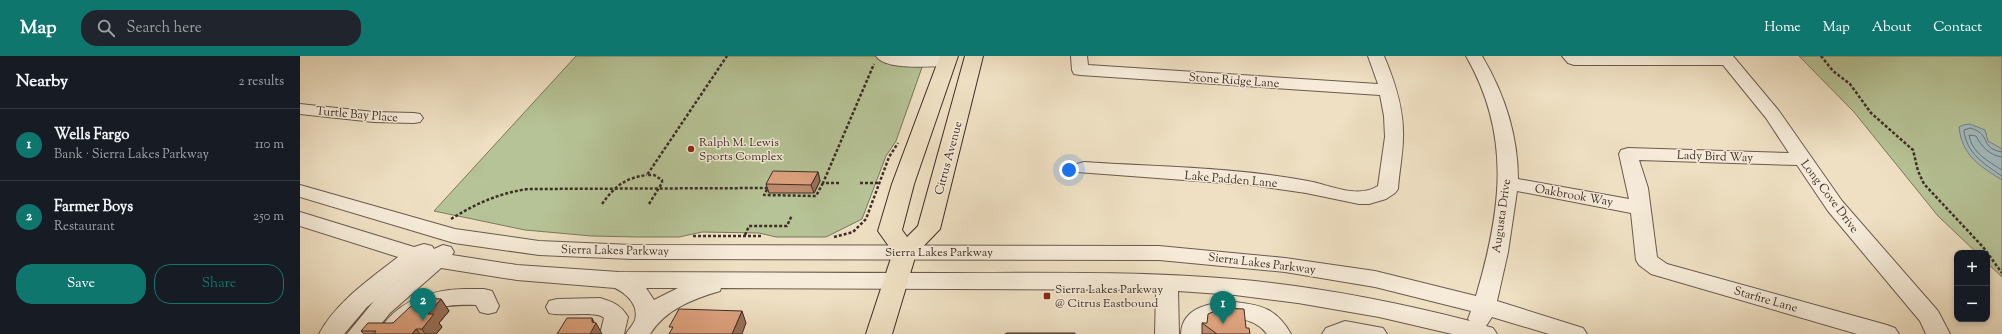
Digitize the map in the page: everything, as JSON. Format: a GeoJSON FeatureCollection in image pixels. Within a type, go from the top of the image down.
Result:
{"type":"FeatureCollection","features":[{"type":"Feature","properties":{"kind":"main road","name":"Citrus Avenue"},"geometry":{"type":"LineString","coordinates":[[879,334],[905,251],[928,229],[974,56]]}},
{"type":"Feature","properties":{"kind":"main road"},"geometry":{"type":"LineString","coordinates":[[905,251],[890,231],[903,184],[948,58]]}},
{"type":"Feature","properties":{"kind":"street"},"geometry":{"type":"LineString","coordinates":[[1376,56],[1388,90]]}},
{"type":"Feature","properties":{"kind":"street","name":"Augusta Drive"},"geometry":{"type":"LineString","coordinates":[[1474,56],[1485,76],[1499,115],[1504,141],[1508,183],[1501,230],[1479,333]]}},
{"type":"Feature","properties":{"kind":"street"},"geometry":{"type":"LineString","coordinates":[[879,58],[899,61],[948,58]]}},
{"type":"Feature","properties":{"kind":"street"},"geometry":{"type":"LineString","coordinates":[[1572,58],[1725,58]]}},
{"type":"Feature","properties":{"kind":"street","name":"Long Cove Drive"},"geometry":{"type":"LineString","coordinates":[[1725,58],[1764,104],[1835,206],[1930,317],[1938,334]]}},
{"type":"Feature","properties":{"kind":"street","name":"Stone Ridge Lane"},"geometry":{"type":"LineString","coordinates":[[1079,63],[1388,90]]}},
{"type":"Feature","properties":{"kind":"street","name":"Lake Padden Lane"},"geometry":{"type":"LineString","coordinates":[[1084,168],[1257,181],[1306,186],[1354,198],[1375,197],[1388,189],[1394,136],[1388,90]]}},
{"type":"Feature","properties":{"kind":"street","name":"Turtle Bay Place"},"geometry":{"type":"LineString","coordinates":[[300,109],[374,117],[414,118]]}},
{"type":"Feature","properties":{"kind":"street","name":"Lady Bird Way"},"geometry":{"type":"LineString","coordinates":[[1641,208],[1638,188],[1628,154],[1802,159]]}},
{"type":"Feature","properties":{"kind":"street","name":"Oakbrook Way"},"geometry":{"type":"LineString","coordinates":[[1508,183],[1641,208]]}},
{"type":"Feature","properties":{"kind":"street","name":"Sierra Lakes Parkway"},"geometry":{"type":"LineString","coordinates":[[300,191],[452,228],[502,243],[577,250],[737,252],[1080,251],[1204,256],[1285,265],[1375,279],[1519,315],[1575,334]]}},
{"type":"Feature","properties":{"kind":"street","name":"Starfire Lane"},"geometry":{"type":"LineString","coordinates":[[1641,208],[1647,260],[1659,269],[1887,334]]}},
{"type":"Feature","properties":{"kind":"street"},"geometry":{"type":"LineString","coordinates":[[302,220],[415,255],[511,272],[620,280],[895,280],[1167,283],[1241,288],[1301,295],[1382,309],[1479,333]]}},
{"type":"Feature","properties":{"kind":"street"},"geometry":{"type":"LineString","coordinates":[[331,334],[361,299],[415,255],[452,228]]}},
{"type":"Feature","properties":{"kind":"street"},"geometry":{"type":"LineString","coordinates":[[359,334],[382,307],[437,260],[452,228]]}},
{"type":"Feature","properties":{"kind":"street"},"geometry":{"type":"LineString","coordinates":[[620,280],[640,293],[646,304],[642,327]]}},
{"type":"Feature","properties":{"kind":"street"},"geometry":{"type":"LineString","coordinates":[[642,327],[661,306],[682,295],[733,280]]}},
{"type":"Feature","properties":{"kind":"street"},"geometry":{"type":"LineString","coordinates":[[1167,283],[1167,334]]}},
{"type":"Feature","properties":{"kind":"street"},"geometry":{"type":"LineString","coordinates":[[389,334],[406,314],[422,303],[454,295],[484,297],[488,306]]}},
{"type":"Feature","properties":{"kind":"street"},"geometry":{"type":"LineString","coordinates":[[557,307],[600,306],[610,310],[616,317],[612,334]]}},
{"type":"Feature","properties":{"kind":"street"},"geometry":{"type":"LineString","coordinates":[[1193,334],[1193,325],[1200,316],[1222,311],[1263,316],[1272,324],[1279,334]]}},
{"type":"Feature","properties":{"kind":"street"},"geometry":{"type":"LineString","coordinates":[[1334,334],[1346,330],[1352,330],[1375,334]]}},
{"type":"Feature","properties":{"kind":"path"},"geometry":{"type":"LineString","coordinates":[[647,174],[726,56]]}},
{"type":"Feature","properties":{"kind":"path"},"geometry":{"type":"LineString","coordinates":[[1821,56],[1833,71],[1850,84],[1871,113],[1913,150],[1918,171],[1924,184],[1983,247],[2002,273]]}},
{"type":"Feature","properties":{"kind":"path"},"geometry":{"type":"LineString","coordinates":[[452,228],[487,198],[511,190],[613,188],[768,188],[764,195],[816,196],[875,63],[879,58]]}},
{"type":"Feature","properties":{"kind":"path"},"geometry":{"type":"LineString","coordinates":[[853,232],[866,219],[889,157],[898,142]]}},
{"type":"Feature","properties":{"kind":"path"},"geometry":{"type":"LineString","coordinates":[[602,204],[613,188],[622,180],[628,177],[647,174],[662,180],[649,204]]}},
{"type":"Feature","properties":{"kind":"path"},"geometry":{"type":"LineString","coordinates":[[823,183],[839,183]]}},
{"type":"Feature","properties":{"kind":"path"},"geometry":{"type":"LineString","coordinates":[[860,183],[879,184]]}},
{"type":"Feature","properties":{"kind":"path"},"geometry":{"type":"LineString","coordinates":[[737,252],[749,226],[787,226],[792,215]]}},
{"type":"Feature","properties":{"kind":"green space","name":"Ralph M. Lewis Sports Complex"},"geometry":{"type":"Polygon","coordinates":[[[576,56],[926,56],[896,141],[886,156],[862,219],[826,237],[776,237],[759,233],[702,232],[679,237],[592,236],[525,230],[434,211],[576,56]]]}},
{"type":"Feature","properties":{"kind":"green space"},"geometry":{"type":"Polygon","coordinates":[[[1799,56],[2002,56],[2002,277],[1990,266],[1990,250],[1974,250],[1938,216],[1854,112],[1799,56]]]}},
{"type":"Feature","properties":{"kind":"water"},"geometry":{"type":"Polygon","coordinates":[[[1970,124],[1985,130],[1988,141],[2002,149],[2002,180],[1986,170],[1973,159],[1964,146],[1959,127],[1970,124]]]}},
{"type":"Feature","properties":{"kind":"building"},"geometry":{"type":"Polygon","coordinates":[[[773,171],[818,172],[811,185],[766,184],[773,171]]]}},
{"type":"Feature","properties":{"kind":"building"},"geometry":{"type":"Polygon","coordinates":[[[426,298],[441,299],[428,314],[434,314],[422,329],[416,329],[412,334],[374,334],[376,331],[361,331],[368,323],[393,323],[410,307],[426,298]]]}},
{"type":"Feature","properties":{"kind":"building"},"geometry":{"type":"Polygon","coordinates":[[[1222,308],[1244,309],[1246,328],[1249,328],[1250,334],[1217,334],[1202,323],[1207,323],[1208,314],[1222,308]]]}},
{"type":"Feature","properties":{"kind":"building"},"geometry":{"type":"Polygon","coordinates":[[[679,309],[742,311],[732,334],[669,334],[673,327],[669,327],[679,309]]]}},
{"type":"Feature","properties":{"kind":"building"},"geometry":{"type":"Polygon","coordinates":[[[567,318],[592,318],[592,322],[596,323],[590,334],[557,334],[567,318]]]}},
{"type":"Feature","properties":{"kind":"building"},"geometry":{"type":"Polygon","coordinates":[[[1075,333],[1075,334],[1005,334],[1075,333]]]}},
{"type":"Feature","properties":{"kind":"place","name":"Ralph M. Lewis Sports Complex"},"geometry":{"type":"Point","coordinates":[691,149]}},
{"type":"Feature","properties":{"kind":"place","name":"Sierra Lakes Parkway @ Citrus Eastbound"},"geometry":{"type":"Point","coordinates":[1047,296]}},
{"type":"Feature","properties":{"kind":"place","name":"Farmer Boys"},"geometry":{"type":"Point","coordinates":[423,321]}},
{"type":"Feature","properties":{"kind":"place","name":"Wells Fargo"},"geometry":{"type":"Point","coordinates":[1223,324]}}]}
